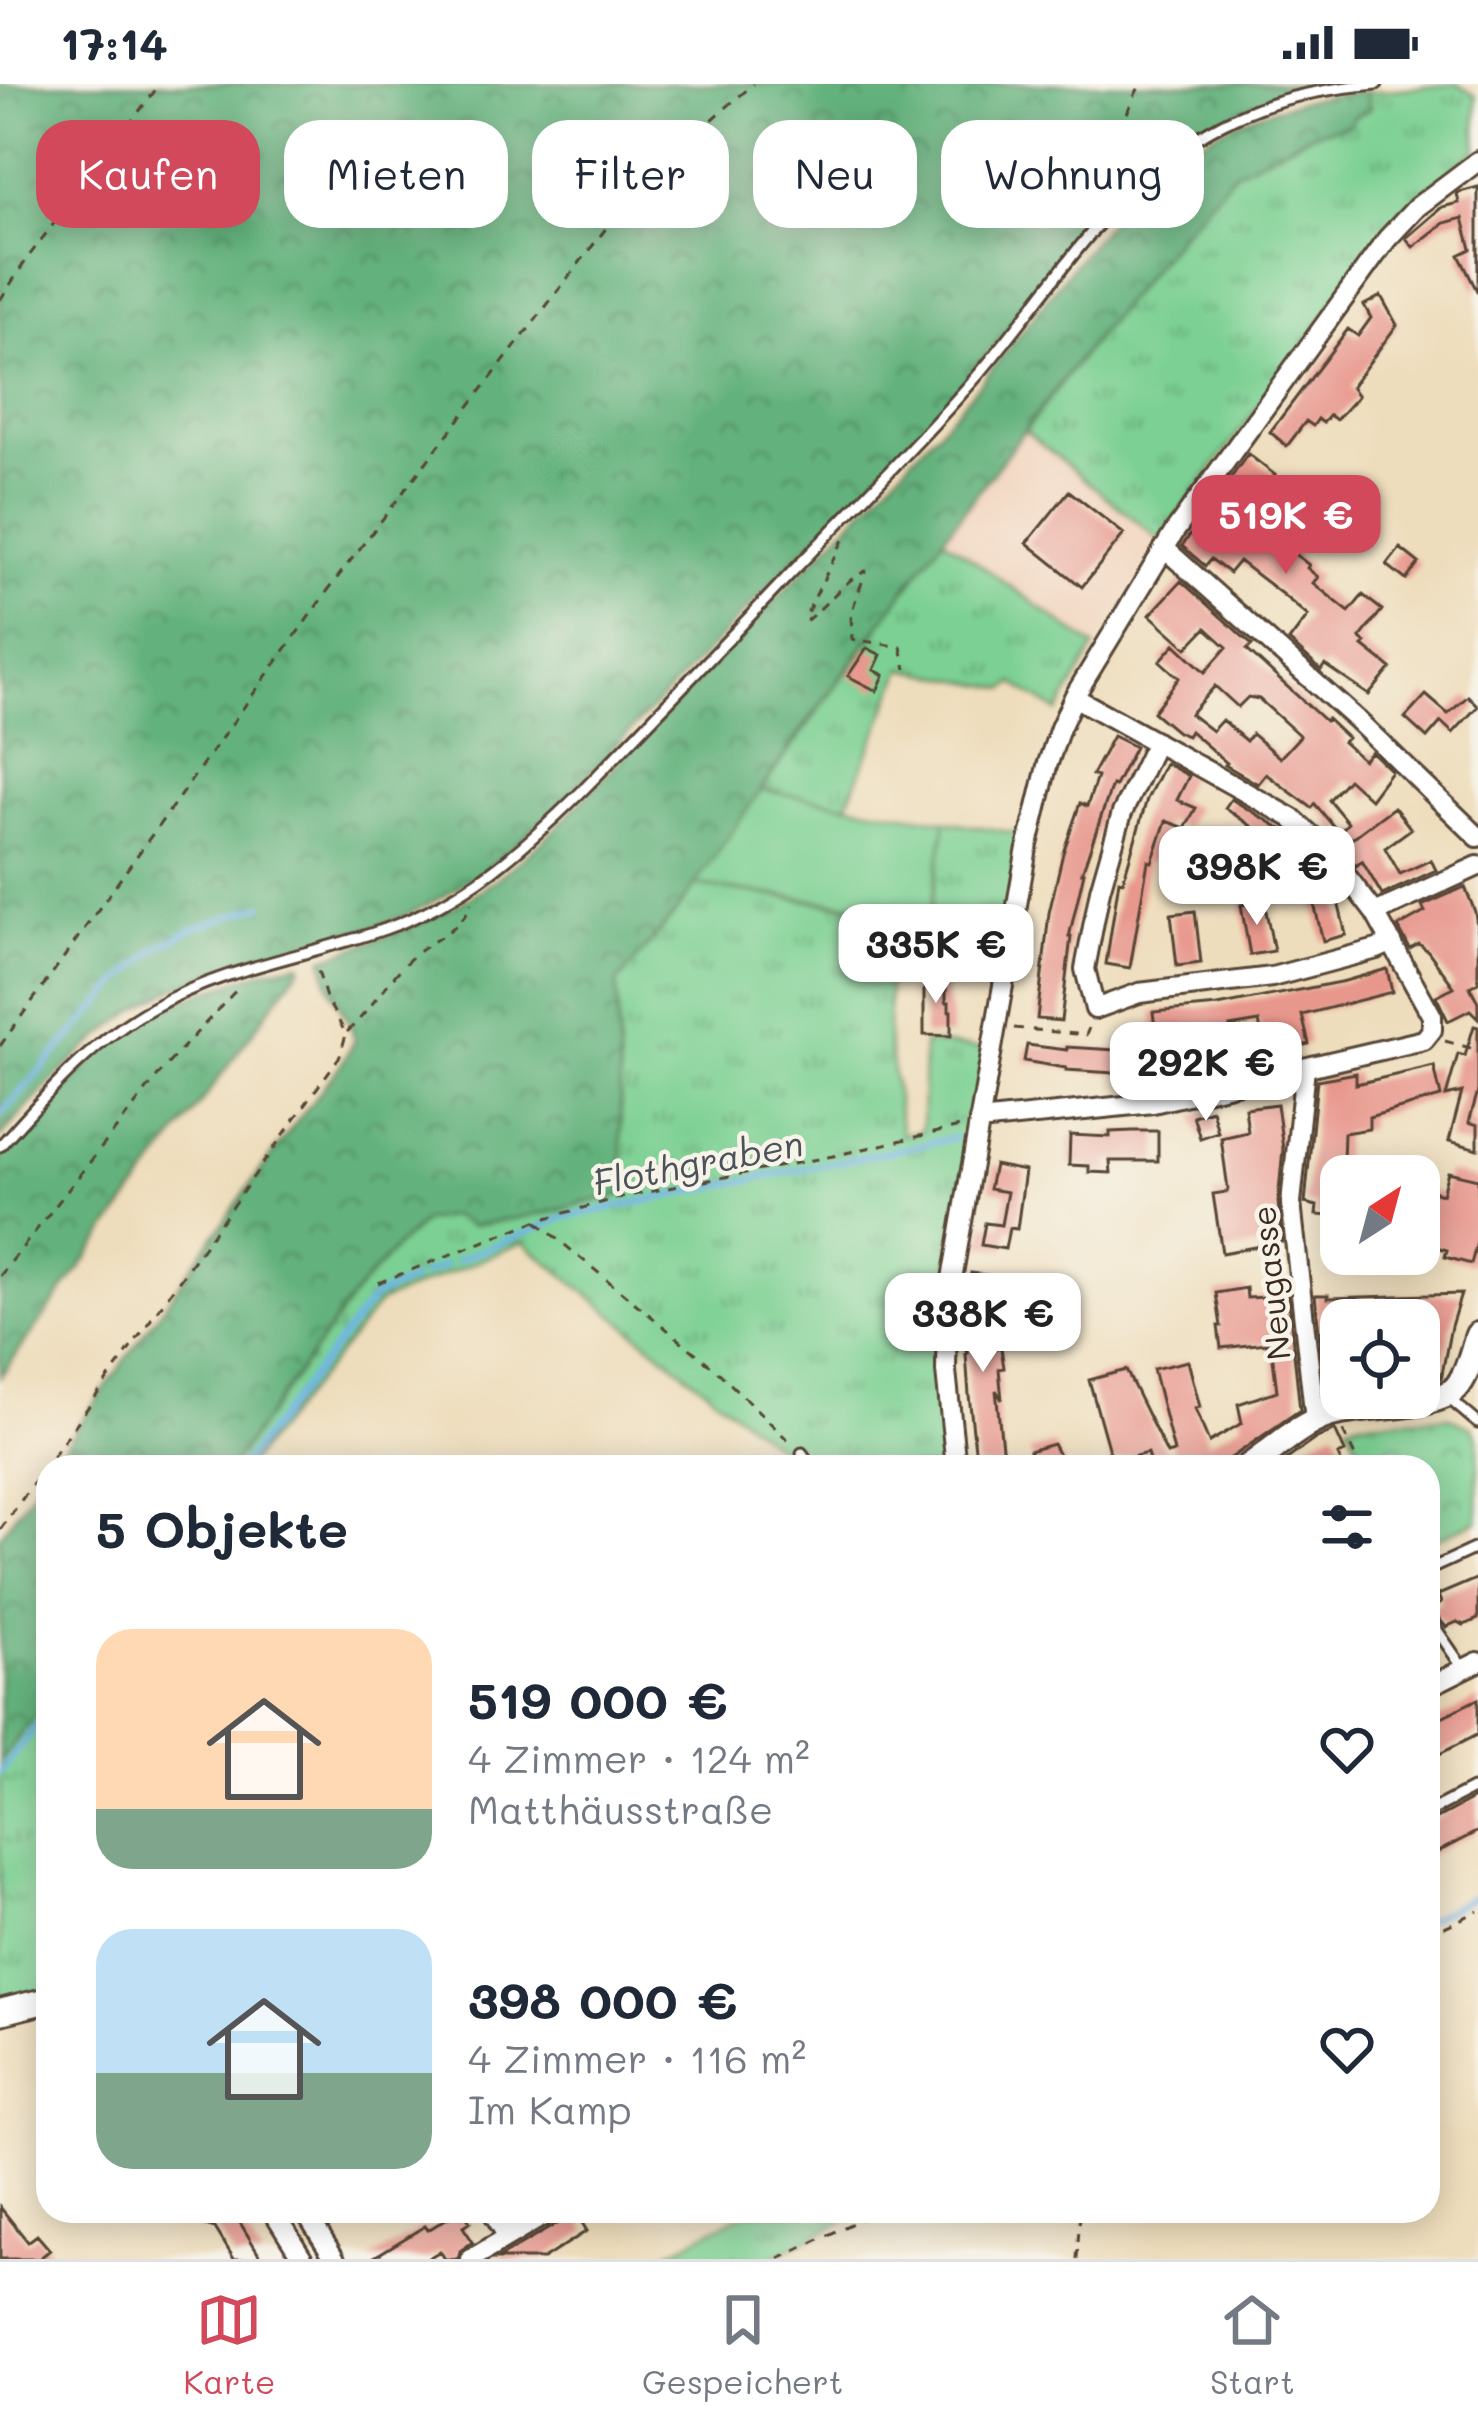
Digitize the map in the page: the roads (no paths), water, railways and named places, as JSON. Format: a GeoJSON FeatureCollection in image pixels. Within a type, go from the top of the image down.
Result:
{"type":"FeatureCollection","features":[{"type":"Feature","properties":{"kind":"street"},"geometry":{"type":"LineString","coordinates":[[955,1455],[946,1316],[1038,796],[1056,737],[1165,548],[1387,239],[1433,194],[1478,161]]}},
{"type":"Feature","properties":{"kind":"street"},"geometry":{"type":"LineString","coordinates":[[1165,548],[1357,720],[1478,837]]}},
{"type":"Feature","properties":{"kind":"street"},"geometry":{"type":"LineString","coordinates":[[979,1121],[1153,1103],[1418,1043],[1433,1027],[1432,1016],[1376,913],[1303,826],[1075,698]]}},
{"type":"Feature","properties":{"kind":"street"},"geometry":{"type":"LineString","coordinates":[[1156,742],[1122,813],[1100,890],[1085,969],[1095,1009],[1139,993],[1272,977],[1392,942]]}},
{"type":"Feature","properties":{"kind":"street"},"geometry":{"type":"LineString","coordinates":[[1376,913],[1478,866]]}},
{"type":"Feature","properties":{"kind":"street","name":"Neugasse"},"geometry":{"type":"LineString","coordinates":[[1305,1068],[1291,1203],[1320,1386]]}},
{"type":"Feature","properties":{"kind":"street"},"geometry":{"type":"LineString","coordinates":[[1440,1397],[1461,1381],[1478,1335]]}},
{"type":"Feature","properties":{"kind":"street"},"geometry":{"type":"LineString","coordinates":[[1266,1455],[1322,1419]]}},
{"type":"Feature","properties":{"kind":"street"},"geometry":{"type":"LineString","coordinates":[[1440,1681],[1470,1665]]}},
{"type":"Feature","properties":{"kind":"street"},"geometry":{"type":"LineString","coordinates":[[0,2012],[36,2003]]}},
{"type":"Feature","properties":{"kind":"street"},"geometry":{"type":"LineString","coordinates":[[280,2223],[303,2259]]}},
{"type":"Feature","properties":{"kind":"street"},"geometry":{"type":"LineString","coordinates":[[312,2223],[335,2259]]}},
{"type":"Feature","properties":{"kind":"street"},"geometry":{"type":"LineString","coordinates":[[500,2223],[508,2236]]}},
{"type":"Feature","properties":{"kind":"street"},"geometry":{"type":"LineString","coordinates":[[471,2259],[530,2223]]}},
{"type":"Feature","properties":{"kind":"lane"},"geometry":{"type":"LineString","coordinates":[[0,1147],[75,1068],[135,1018],[175,996],[261,964],[408,920],[478,883],[525,846],[595,778],[852,510],[975,379],[1106,217],[1149,173],[1202,135],[1249,111],[1307,92],[1377,84]]}},
{"type":"Feature","properties":{"kind":"lane"},"geometry":{"type":"LineString","coordinates":[[1445,1396],[1478,1424]]}},
{"type":"Feature","properties":{"kind":"lane"},"geometry":{"type":"LineString","coordinates":[[1440,1564],[1478,1546]]}},
{"type":"Feature","properties":{"kind":"lane"},"geometry":{"type":"LineString","coordinates":[[1440,1631],[1470,1665]]}},
{"type":"Feature","properties":{"kind":"lane"},"geometry":{"type":"LineString","coordinates":[[1440,1806],[1472,1789]]}},
{"type":"Feature","properties":{"kind":"waterway"},"geometry":{"type":"LineString","coordinates":[[0,1116],[118,984],[158,948],[192,929],[263,905]]}},
{"type":"Feature","properties":{"kind":"waterway","name":"Flothgraben"},"geometry":{"type":"LineString","coordinates":[[457,1260],[566,1217],[955,1138]]}},
{"type":"Feature","properties":{"kind":"waterway","name":"Flothgraben"},"geometry":{"type":"LineString","coordinates":[[423,1275],[445,1265]]}},
{"type":"Feature","properties":{"kind":"waterway","name":"Flothgraben"},"geometry":{"type":"LineString","coordinates":[[249,1455],[374,1297],[413,1280]]}},
{"type":"Feature","properties":{"kind":"waterway","name":"Flothgraben"},"geometry":{"type":"LineString","coordinates":[[0,1772],[36,1726]]}},
{"type":"Feature","properties":{"kind":"waterway"},"geometry":{"type":"LineString","coordinates":[[1440,1914],[1478,1895]]}}]}
